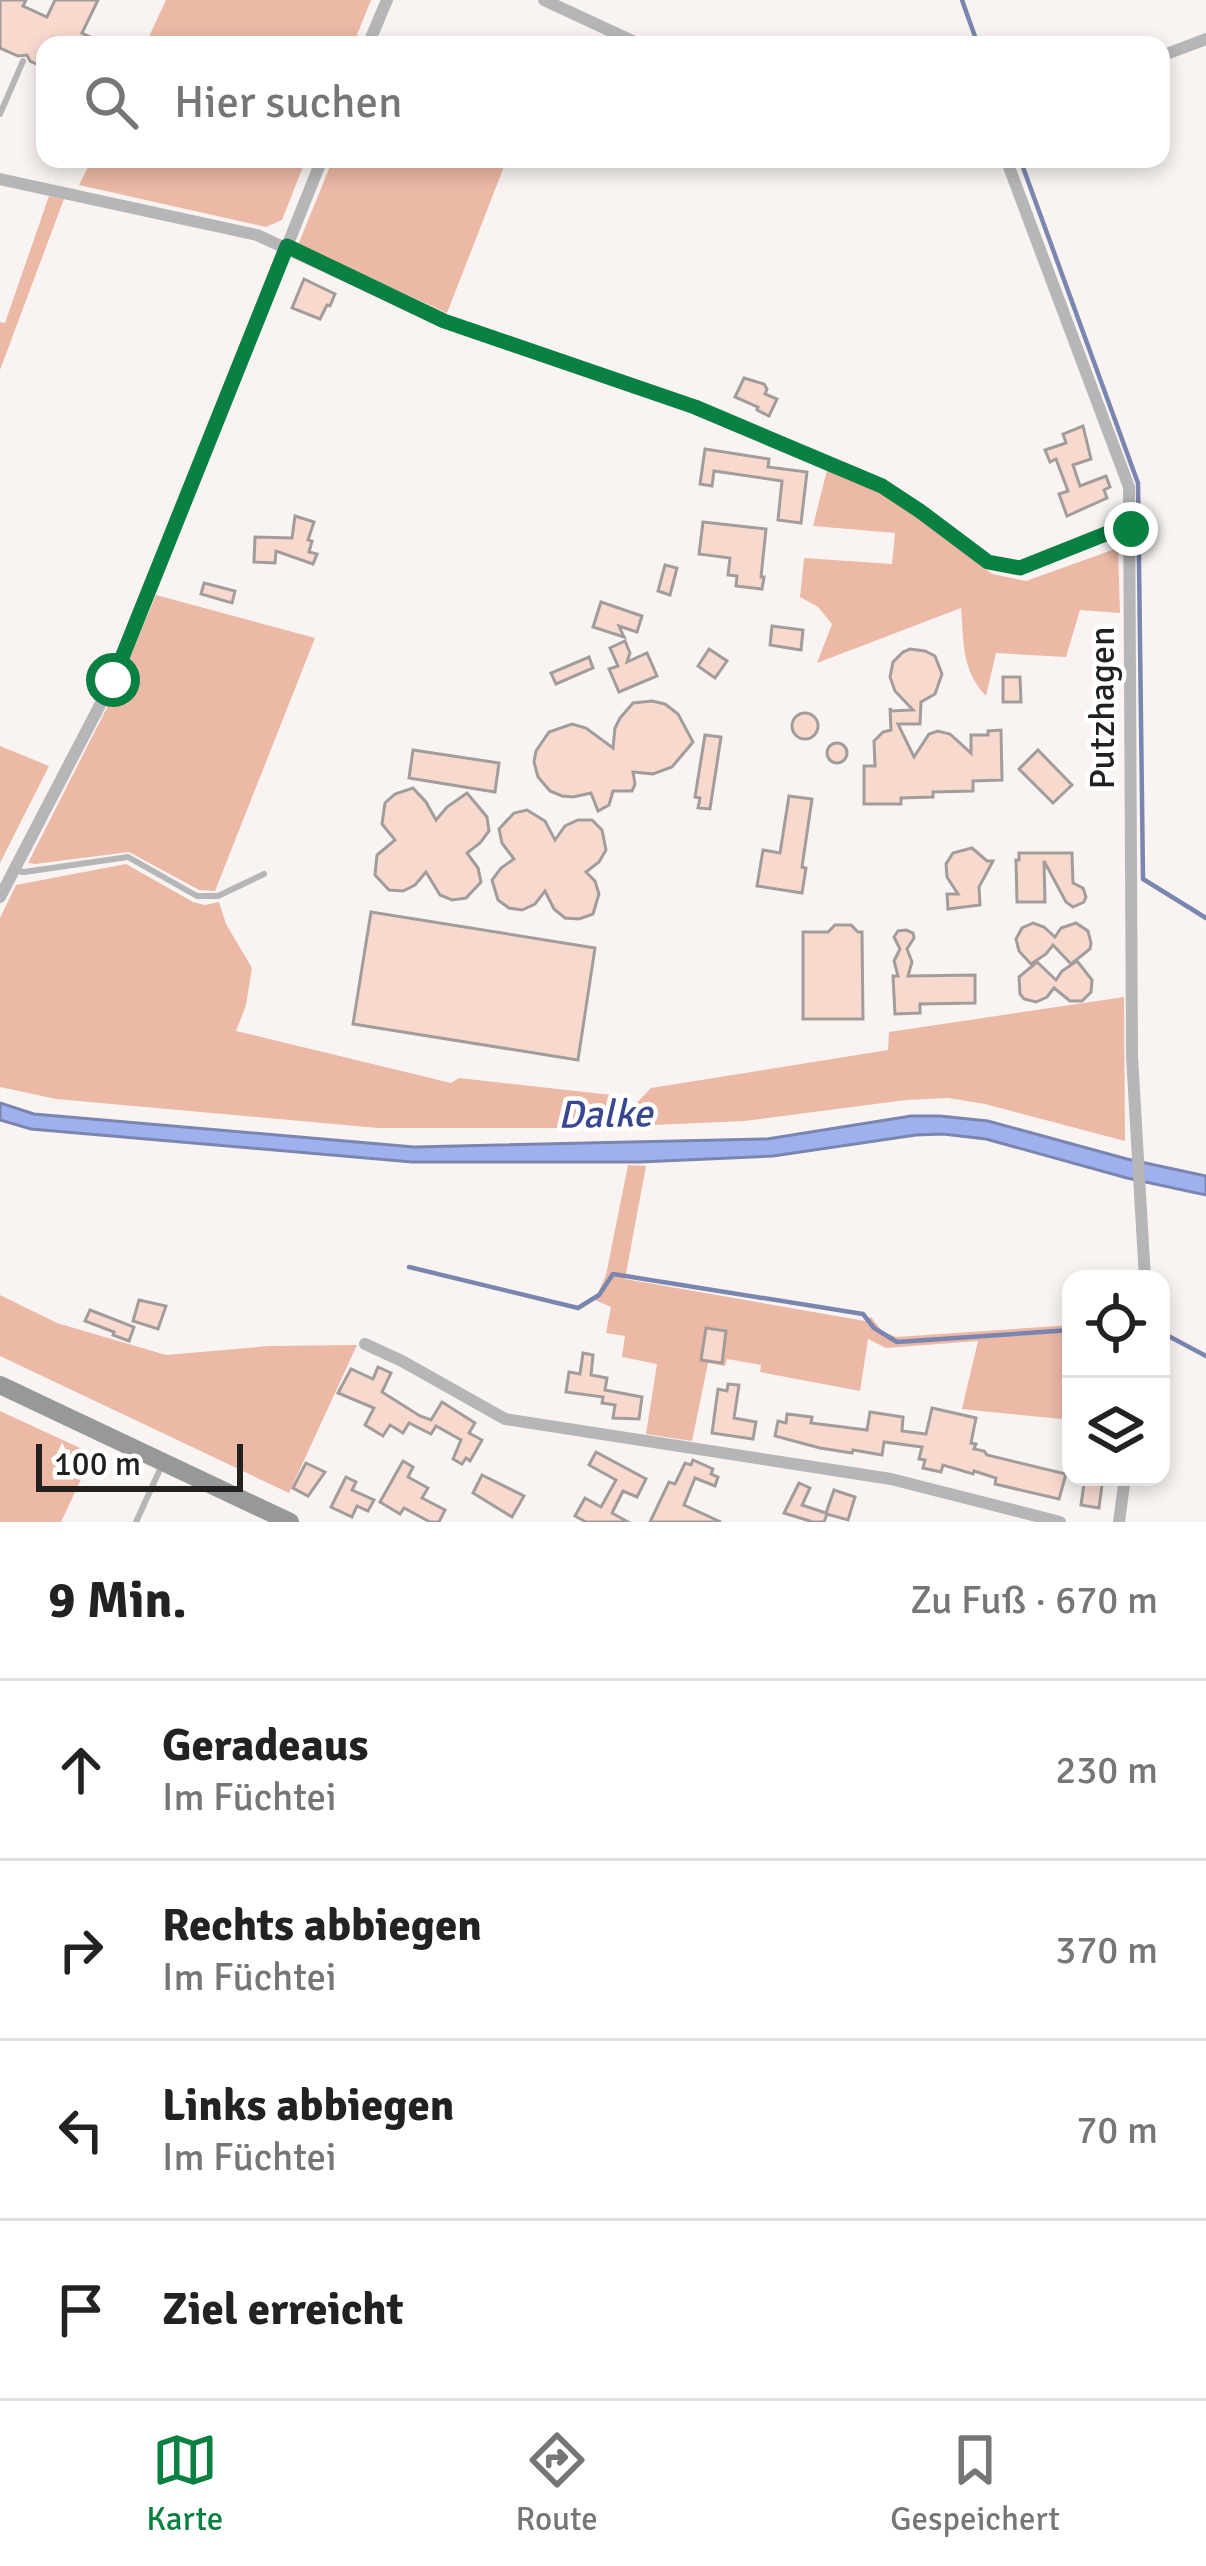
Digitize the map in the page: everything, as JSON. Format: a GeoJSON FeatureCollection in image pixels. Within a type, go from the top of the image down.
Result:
{"type":"FeatureCollection","features":[{"type":"Feature","properties":{"kind":"main road"},"geometry":{"type":"LineString","coordinates":[[0,1385],[290,1522]]}},
{"type":"Feature","properties":{"kind":"street"},"geometry":{"type":"LineString","coordinates":[[372,36],[387,0]]}},
{"type":"Feature","properties":{"kind":"street"},"geometry":{"type":"LineString","coordinates":[[544,0],[622,36]]}},
{"type":"Feature","properties":{"kind":"street"},"geometry":{"type":"LineString","coordinates":[[1170,53],[1206,39]]}},
{"type":"Feature","properties":{"kind":"street"},"geometry":{"type":"LineString","coordinates":[[0,897],[113,680],[318,168]]}},
{"type":"Feature","properties":{"kind":"street","name":"Putzhagen"},"geometry":{"type":"LineString","coordinates":[[1009,168],[1130,487],[1132,1057],[1144,1270]]}},
{"type":"Feature","properties":{"kind":"street"},"geometry":{"type":"LineString","coordinates":[[0,178],[257,235],[287,246],[444,321],[695,407],[882,486],[988,562],[1020,568],[1118,529],[1131,529]]}},
{"type":"Feature","properties":{"kind":"street"},"geometry":{"type":"LineString","coordinates":[[365,1344],[505,1418],[891,1479],[1060,1522]]}},
{"type":"Feature","properties":{"kind":"street"},"geometry":{"type":"LineString","coordinates":[[1118,1522],[1124,1486]]}},
{"type":"Feature","properties":{"kind":"lane"},"geometry":{"type":"LineString","coordinates":[[0,114],[23,61]]}},
{"type":"Feature","properties":{"kind":"lane"},"geometry":{"type":"LineString","coordinates":[[14,870],[128,857],[197,896],[218,896],[264,874]]}},
{"type":"Feature","properties":{"kind":"lane"},"geometry":{"type":"LineString","coordinates":[[136,1522],[164,1462]]}},
{"type":"Feature","properties":{"kind":"shaded area"},"geometry":{"type":"Polygon","coordinates":[[[166,0],[371,0],[357,36],[149,36],[166,0]]]}},
{"type":"Feature","properties":{"kind":"shaded area"},"geometry":{"type":"Polygon","coordinates":[[[88,168],[302,168],[282,220],[266,227],[79,185],[88,168]]]}},
{"type":"Feature","properties":{"kind":"shaded area"},"geometry":{"type":"Polygon","coordinates":[[[329,168],[503,168],[447,313],[298,245],[329,168]]]}},
{"type":"Feature","properties":{"kind":"shaded area"},"geometry":{"type":"Polygon","coordinates":[[[49,196],[64,199],[0,370],[0,322],[5,323],[49,196]]]}},
{"type":"Feature","properties":{"kind":"shaded area"},"geometry":{"type":"Polygon","coordinates":[[[827,470],[880,491],[992,574],[1026,581],[1118,548],[1120,613],[1080,610],[1066,657],[996,653],[986,696],[968,666],[961,608],[817,663],[832,624],[818,607],[800,597],[804,558],[892,564],[895,533],[813,526],[827,470]]]}},
{"type":"Feature","properties":{"kind":"shaded area"},"geometry":{"type":"Polygon","coordinates":[[[156,595],[315,638],[215,891],[199,890],[129,852],[28,863],[119,684],[156,595]]]}},
{"type":"Feature","properties":{"kind":"shaded area"},"geometry":{"type":"Polygon","coordinates":[[[0,746],[49,766],[0,863],[0,746]]]}},
{"type":"Feature","properties":{"kind":"shaded area"},"geometry":{"type":"Polygon","coordinates":[[[126,864],[193,902],[219,902],[252,968],[236,1031],[451,1083],[459,1078],[612,1095],[630,1110],[651,1088],[888,1050],[889,1032],[1124,997],[1125,1141],[948,1098],[745,1121],[585,1128],[378,1128],[56,1099],[0,1087],[0,918],[16,885],[126,864]]]}},
{"type":"Feature","properties":{"kind":"shaded area"},"geometry":{"type":"Polygon","coordinates":[[[628,1165],[646,1166],[625,1279],[865,1321],[871,1317],[882,1331],[896,1337],[1062,1326],[1062,1419],[962,1409],[978,1341],[886,1348],[868,1339],[860,1391],[760,1372],[761,1365],[727,1359],[725,1366],[708,1363],[692,1441],[646,1434],[657,1364],[622,1357],[625,1336],[606,1333],[611,1307],[595,1300],[606,1275],[628,1165]]]}},
{"type":"Feature","properties":{"kind":"shaded area"},"geometry":{"type":"Polygon","coordinates":[[[0,1295],[57,1323],[166,1355],[269,1346],[357,1345],[289,1493],[0,1356],[0,1295]]]}},
{"type":"Feature","properties":{"kind":"shaded area"},"geometry":{"type":"Polygon","coordinates":[[[0,1411],[93,1454],[61,1522],[0,1522],[0,1411]]]}},
{"type":"Feature","properties":{"kind":"water"},"geometry":{"type":"Polygon","coordinates":[[[0,1103],[34,1114],[414,1147],[767,1139],[911,1116],[940,1116],[988,1121],[1206,1176],[1206,1195],[986,1139],[943,1134],[773,1156],[640,1162],[412,1162],[31,1129],[0,1120],[0,1103]]]}},
{"type":"Feature","properties":{"kind":"building"},"geometry":{"type":"Polygon","coordinates":[[[0,0],[26,0],[23,6],[47,17],[55,0],[98,0],[82,33],[88,36],[36,36],[36,64],[27,55],[0,48],[0,0]]]}},
{"type":"Feature","properties":{"kind":"building"},"geometry":{"type":"Polygon","coordinates":[[[304,279],[335,294],[320,319],[292,308],[304,279]]]}},
{"type":"Feature","properties":{"kind":"building"},"geometry":{"type":"Polygon","coordinates":[[[744,378],[764,384],[765,394],[777,399],[769,416],[735,397],[744,378]]]}},
{"type":"Feature","properties":{"kind":"building"},"geometry":{"type":"Polygon","coordinates":[[[1083,426],[1091,459],[1073,465],[1080,486],[1106,476],[1110,487],[1104,490],[1107,498],[1067,516],[1059,494],[1068,491],[1056,459],[1050,462],[1045,450],[1066,443],[1063,434],[1083,426]]]}},
{"type":"Feature","properties":{"kind":"building"},"geometry":{"type":"Polygon","coordinates":[[[705,449],[769,459],[768,467],[807,472],[801,523],[778,520],[782,481],[714,471],[712,486],[700,484],[705,449]]]}},
{"type":"Feature","properties":{"kind":"building"},"geometry":{"type":"Polygon","coordinates":[[[295,516],[314,522],[308,540],[312,541],[309,552],[317,554],[313,564],[276,551],[275,563],[254,562],[255,537],[292,538],[295,516]]]}},
{"type":"Feature","properties":{"kind":"building"},"geometry":{"type":"Polygon","coordinates":[[[703,522],[766,529],[762,589],[736,586],[737,576],[728,575],[730,558],[699,554],[703,522]]]}},
{"type":"Feature","properties":{"kind":"building"},"geometry":{"type":"Polygon","coordinates":[[[665,565],[677,568],[670,595],[658,591],[665,565]]]}},
{"type":"Feature","properties":{"kind":"building"},"geometry":{"type":"Polygon","coordinates":[[[204,583],[235,591],[232,603],[201,594],[204,583]]]}},
{"type":"Feature","properties":{"kind":"building"},"geometry":{"type":"Polygon","coordinates":[[[601,602],[642,616],[637,632],[619,626],[624,637],[593,627],[601,602]]]}},
{"type":"Feature","properties":{"kind":"building"},"geometry":{"type":"Polygon","coordinates":[[[772,626],[803,630],[801,650],[770,645],[772,626]]]}},
{"type":"Feature","properties":{"kind":"building"},"geometry":{"type":"Polygon","coordinates":[[[625,641],[630,653],[627,662],[647,653],[657,676],[619,692],[609,669],[618,666],[610,648],[625,641]]]}},
{"type":"Feature","properties":{"kind":"building"},"geometry":{"type":"Polygon","coordinates":[[[709,649],[727,661],[715,678],[698,666],[709,649]]]}},
{"type":"Feature","properties":{"kind":"building"},"geometry":{"type":"Polygon","coordinates":[[[910,649],[935,656],[942,674],[935,694],[921,702],[920,724],[898,724],[914,757],[929,734],[938,731],[950,734],[971,753],[971,735],[1001,730],[1002,780],[973,781],[973,791],[901,798],[901,804],[864,804],[864,766],[875,766],[874,741],[891,730],[890,708],[913,710],[895,691],[890,677],[893,662],[910,649]]]}},
{"type":"Feature","properties":{"kind":"building"},"geometry":{"type":"Polygon","coordinates":[[[589,657],[593,668],[556,684],[551,673],[589,657]]]}},
{"type":"Feature","properties":{"kind":"building"},"geometry":{"type":"Polygon","coordinates":[[[1003,677],[1020,677],[1021,702],[1003,702],[1003,677]]]}},
{"type":"Feature","properties":{"kind":"building"},"geometry":{"type":"Polygon","coordinates":[[[652,701],[678,714],[693,742],[672,767],[653,774],[633,772],[632,791],[613,791],[609,805],[598,811],[591,793],[562,796],[538,777],[536,751],[549,732],[572,724],[586,728],[613,748],[620,718],[633,703],[652,701]]]}},
{"type":"Feature","properties":{"kind":"building"},"geometry":{"type":"Polygon","coordinates":[[[805,713],[818,726],[805,739],[792,726],[805,713]]]}},
{"type":"Feature","properties":{"kind":"building"},"geometry":{"type":"Polygon","coordinates":[[[705,735],[721,737],[710,809],[698,808],[700,798],[695,797],[705,735]]]}},
{"type":"Feature","properties":{"kind":"building"},"geometry":{"type":"Polygon","coordinates":[[[837,743],[847,753],[837,763],[827,753],[837,743]]]}},
{"type":"Feature","properties":{"kind":"building"},"geometry":{"type":"Polygon","coordinates":[[[413,750],[499,763],[495,792],[409,778],[413,750]]]}},
{"type":"Feature","properties":{"kind":"building"},"geometry":{"type":"Polygon","coordinates":[[[1038,750],[1072,785],[1053,803],[1019,769],[1038,750]]]}},
{"type":"Feature","properties":{"kind":"building"},"geometry":{"type":"Polygon","coordinates":[[[413,788],[436,820],[467,793],[487,817],[489,831],[467,853],[481,882],[466,898],[440,895],[426,872],[403,891],[389,890],[375,875],[377,855],[395,840],[382,824],[385,803],[413,788]]]}},
{"type":"Feature","properties":{"kind":"building"},"geometry":{"type":"Polygon","coordinates":[[[789,796],[812,799],[802,893],[757,886],[763,850],[780,853],[789,796]]]}},
{"type":"Feature","properties":{"kind":"building"},"geometry":{"type":"Polygon","coordinates":[[[527,810],[545,821],[555,840],[565,826],[578,820],[592,820],[602,830],[606,850],[586,872],[599,894],[593,914],[565,918],[545,891],[535,904],[522,910],[498,900],[492,880],[514,859],[499,829],[514,813],[527,810]]]}},
{"type":"Feature","properties":{"kind":"building"},"geometry":{"type":"Polygon","coordinates":[[[972,848],[993,861],[979,887],[980,905],[948,909],[947,894],[958,894],[947,877],[946,864],[953,853],[972,848]]]}},
{"type":"Feature","properties":{"kind":"building"},"geometry":{"type":"Polygon","coordinates":[[[1019,853],[1072,853],[1073,883],[1083,888],[1084,902],[1073,907],[1066,902],[1044,861],[1045,902],[1017,902],[1019,853]]]}},
{"type":"Feature","properties":{"kind":"building"},"geometry":{"type":"Polygon","coordinates":[[[371,912],[595,948],[578,1060],[353,1024],[371,912]]]}},
{"type":"Feature","properties":{"kind":"building"},"geometry":{"type":"Polygon","coordinates":[[[1033,923],[1055,937],[1061,928],[1076,923],[1088,931],[1090,949],[1071,964],[1053,945],[1031,964],[1019,951],[1016,939],[1022,928],[1033,923]]]}},
{"type":"Feature","properties":{"kind":"building"},"geometry":{"type":"Polygon","coordinates":[[[835,925],[851,925],[862,932],[863,1019],[803,1019],[803,932],[828,932],[835,925]]]}},
{"type":"Feature","properties":{"kind":"building"},"geometry":{"type":"Polygon","coordinates":[[[906,930],[914,938],[907,949],[912,962],[908,976],[975,975],[975,1003],[920,1004],[920,1013],[895,1014],[893,976],[898,976],[894,961],[900,949],[894,937],[906,930]]]}},
{"type":"Feature","properties":{"kind":"building"},"geometry":{"type":"Polygon","coordinates":[[[1077,961],[1092,980],[1091,992],[1082,1001],[1070,1001],[1054,988],[1036,1002],[1020,994],[1019,977],[1037,962],[1056,980],[1077,961]]]}},
{"type":"Feature","properties":{"kind":"building"},"geometry":{"type":"Polygon","coordinates":[[[139,1300],[166,1306],[158,1329],[133,1321],[139,1300]]]}},
{"type":"Feature","properties":{"kind":"building"},"geometry":{"type":"Polygon","coordinates":[[[90,1310],[134,1327],[129,1341],[85,1321],[90,1310]]]}},
{"type":"Feature","properties":{"kind":"building"},"geometry":{"type":"Polygon","coordinates":[[[706,1328],[726,1331],[722,1363],[701,1360],[706,1328]]]}},
{"type":"Feature","properties":{"kind":"building"},"geometry":{"type":"Polygon","coordinates":[[[583,1353],[593,1355],[591,1375],[607,1378],[605,1390],[642,1397],[639,1419],[613,1418],[615,1405],[602,1403],[603,1397],[566,1392],[569,1372],[580,1374],[583,1353]]]}},
{"type":"Feature","properties":{"kind":"building"},"geometry":{"type":"Polygon","coordinates":[[[378,1367],[391,1373],[382,1392],[420,1416],[431,1420],[442,1402],[475,1423],[469,1433],[482,1440],[470,1461],[466,1458],[462,1464],[453,1459],[461,1440],[436,1426],[431,1434],[409,1423],[403,1433],[390,1425],[383,1436],[365,1425],[374,1408],[338,1393],[351,1369],[373,1379],[378,1367]]]}},
{"type":"Feature","properties":{"kind":"building"},"geometry":{"type":"Polygon","coordinates":[[[728,1384],[739,1385],[734,1418],[756,1422],[753,1439],[712,1433],[718,1389],[727,1391],[728,1384]]]}},
{"type":"Feature","properties":{"kind":"building"},"geometry":{"type":"Polygon","coordinates":[[[932,1408],[976,1418],[974,1449],[1062,1473],[1059,1499],[995,1484],[996,1478],[974,1471],[943,1465],[941,1472],[923,1468],[922,1447],[884,1442],[882,1455],[852,1453],[775,1436],[778,1421],[786,1423],[787,1414],[812,1417],[811,1423],[867,1430],[870,1412],[903,1417],[902,1431],[926,1434],[932,1408]]]}},
{"type":"Feature","properties":{"kind":"building"},"geometry":{"type":"Polygon","coordinates":[[[596,1452],[646,1479],[637,1497],[623,1491],[612,1513],[628,1522],[586,1522],[575,1516],[585,1498],[601,1507],[616,1480],[589,1465],[596,1452]]]}},
{"type":"Feature","properties":{"kind":"building"},"geometry":{"type":"Polygon","coordinates":[[[693,1460],[713,1469],[711,1474],[718,1477],[715,1486],[695,1478],[684,1505],[721,1522],[650,1522],[669,1482],[675,1484],[685,1463],[691,1465],[693,1460]]]}},
{"type":"Feature","properties":{"kind":"building"},"geometry":{"type":"Polygon","coordinates":[[[403,1461],[413,1467],[408,1477],[428,1488],[422,1498],[445,1510],[439,1522],[404,1508],[400,1514],[380,1502],[403,1461]]]}},
{"type":"Feature","properties":{"kind":"building"},"geometry":{"type":"Polygon","coordinates":[[[306,1463],[325,1472],[308,1496],[293,1488],[306,1463]]]}},
{"type":"Feature","properties":{"kind":"building"},"geometry":{"type":"Polygon","coordinates":[[[482,1475],[524,1496],[512,1517],[473,1493],[482,1475]]]}},
{"type":"Feature","properties":{"kind":"building"},"geometry":{"type":"Polygon","coordinates":[[[346,1477],[356,1482],[352,1490],[374,1500],[368,1511],[357,1506],[352,1517],[331,1507],[346,1477]]]}},
{"type":"Feature","properties":{"kind":"building"},"geometry":{"type":"Polygon","coordinates":[[[799,1483],[810,1488],[802,1505],[826,1513],[834,1490],[855,1497],[848,1520],[827,1514],[824,1522],[813,1522],[784,1513],[799,1483]]]}},
{"type":"Feature","properties":{"kind":"building"},"geometry":{"type":"Polygon","coordinates":[[[1084,1486],[1102,1486],[1099,1508],[1081,1505],[1084,1486]]]}},
{"type":"Feature","properties":{"kind":"waterway"},"geometry":{"type":"LineString","coordinates":[[962,0],[975,36]]}},
{"type":"Feature","properties":{"kind":"waterway"},"geometry":{"type":"LineString","coordinates":[[1023,168],[1138,483],[1143,879],[1206,918]]}},
{"type":"Feature","properties":{"kind":"waterway"},"geometry":{"type":"LineString","coordinates":[[409,1267],[578,1308],[599,1295],[613,1274],[863,1314],[874,1328],[897,1342],[1062,1331]]}},
{"type":"Feature","properties":{"kind":"waterway"},"geometry":{"type":"LineString","coordinates":[[1170,1337],[1206,1356]]}},
{"type":"Feature","properties":{"kind":"route"},"geometry":{"type":"LineString","coordinates":[[113,680],[287,246],[444,321],[695,407],[882,486],[988,562],[1020,568],[1118,529],[1131,529]]}},
{"type":"Feature","properties":{"kind":"water label","name":"Dalke"},"geometry":{"type":"Point","coordinates":[605,1114]}}]}
